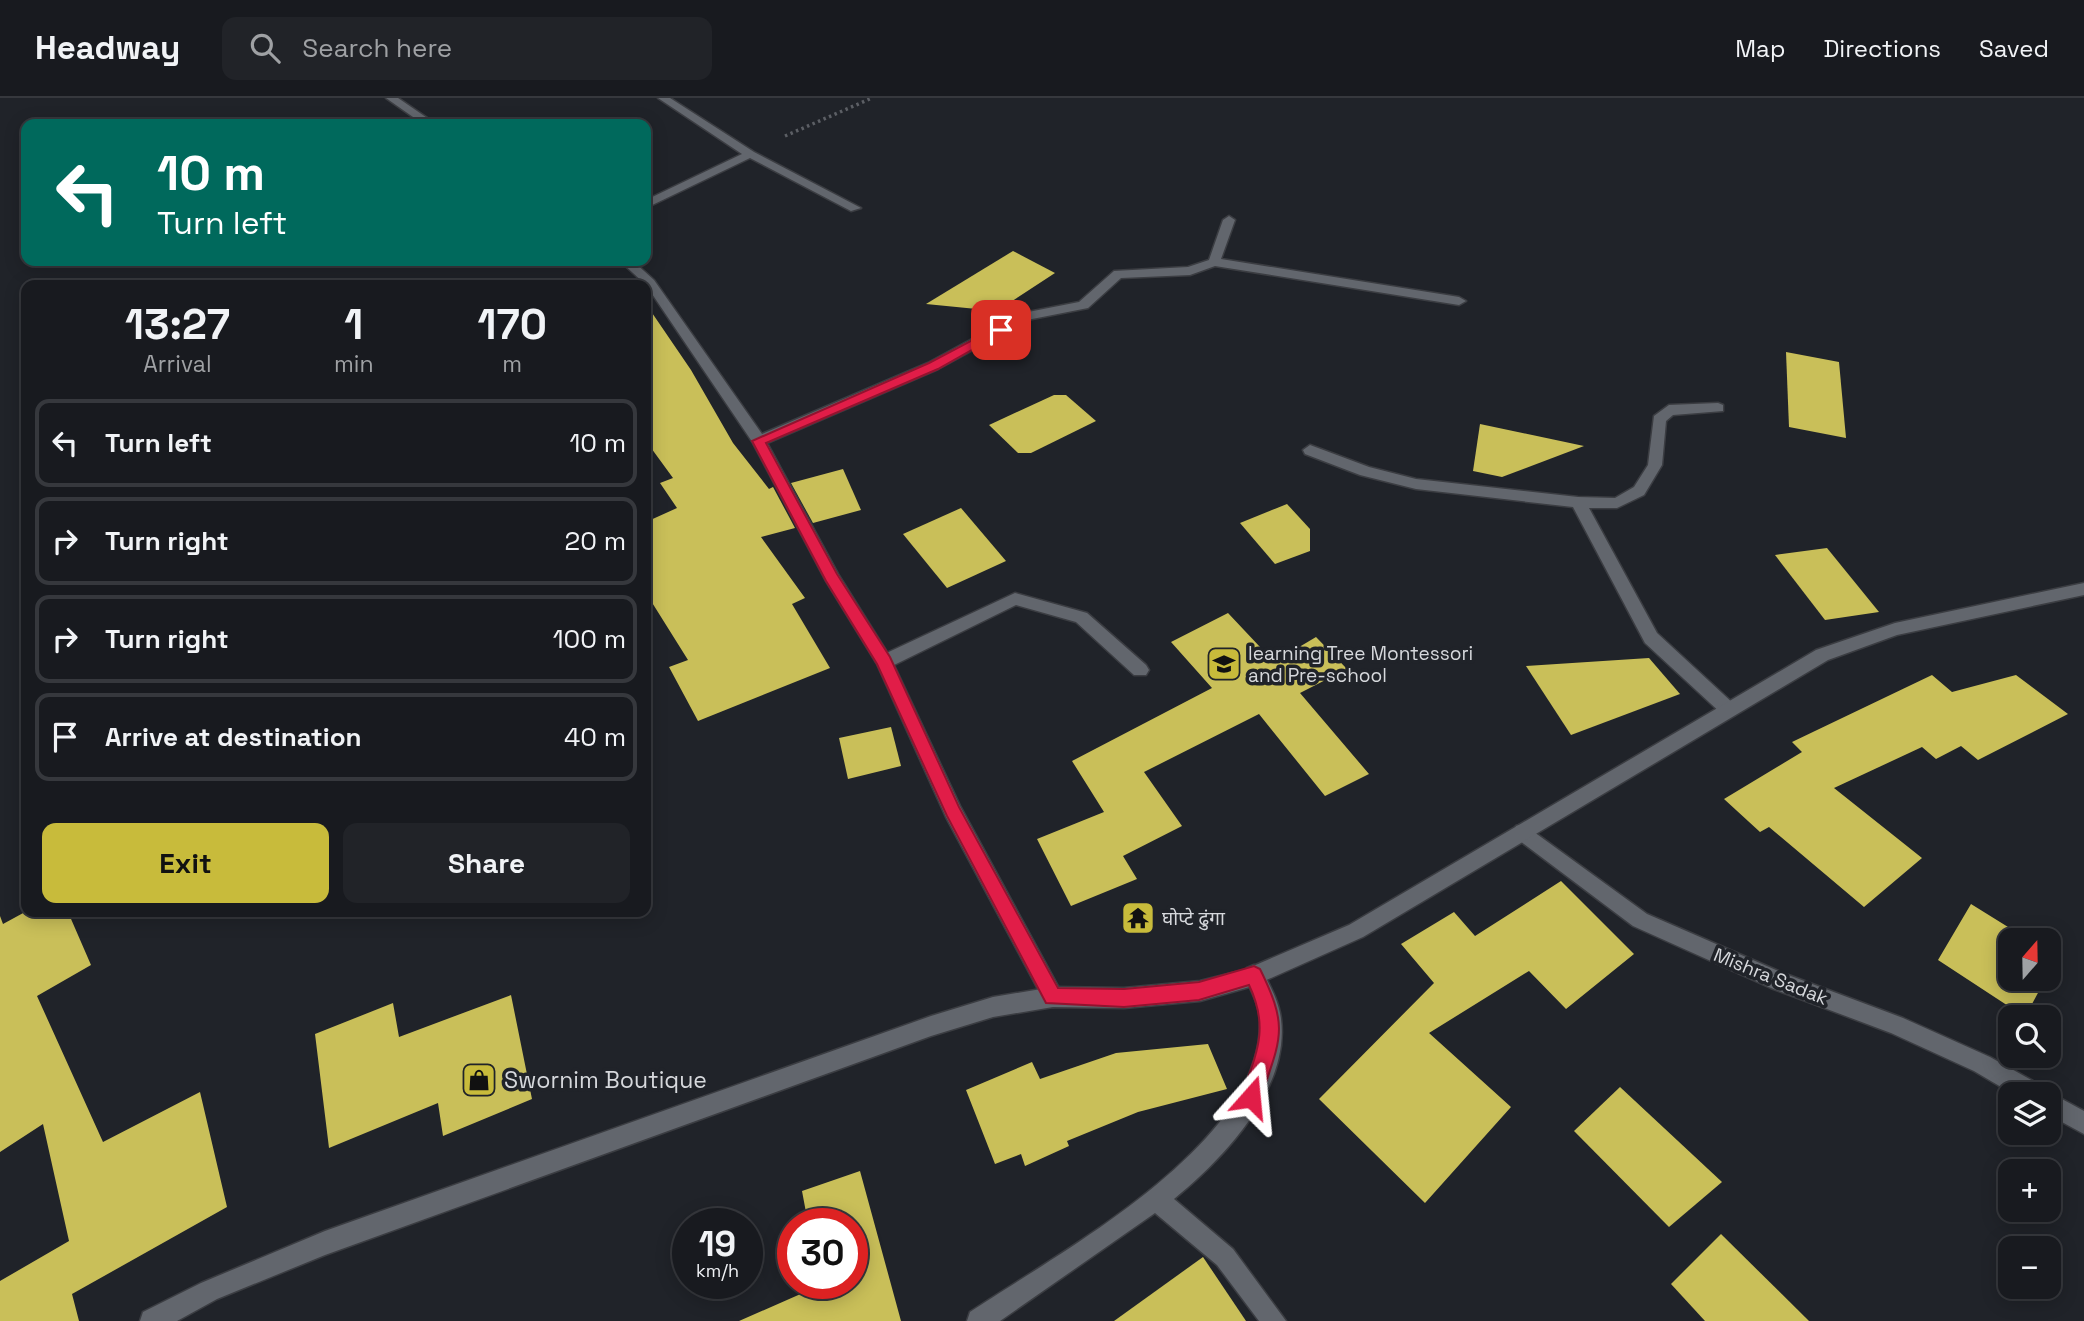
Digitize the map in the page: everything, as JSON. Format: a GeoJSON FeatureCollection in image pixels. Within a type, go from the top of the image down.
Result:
{"type":"FeatureCollection","features":[{"type":"Feature","properties":{"kind":"street"},"geometry":{"type":"LineString","coordinates":[[663,98],[750,154],[855,208]]}},
{"type":"Feature","properties":{"kind":"street"},"geometry":{"type":"LineString","coordinates":[[398,99],[424,119]]}},
{"type":"Feature","properties":{"kind":"street"},"geometry":{"type":"LineString","coordinates":[[651,202],[750,154]]}},
{"type":"Feature","properties":{"kind":"street"},"geometry":{"type":"LineString","coordinates":[[1214,261],[1229,220]]}},
{"type":"Feature","properties":{"kind":"street"},"geometry":{"type":"LineString","coordinates":[[759,441],[933,366],[1023,317],[1083,305],[1118,274],[1190,271],[1214,261],[1459,302]]}},
{"type":"Feature","properties":{"kind":"street"},"geometry":{"type":"LineString","coordinates":[[630,266],[643,280]]}},
{"type":"Feature","properties":{"kind":"street"},"geometry":{"type":"LineString","coordinates":[[651,291],[759,441],[832,577],[884,662],[953,811],[1053,996]]}},
{"type":"Feature","properties":{"kind":"street"},"geometry":{"type":"LineString","coordinates":[[1310,450],[1365,471],[1416,484],[1578,502],[1616,503],[1639,491],[1655,465],[1659,419],[1669,410],[1718,408]]}},
{"type":"Feature","properties":{"kind":"street"},"geometry":{"type":"LineString","coordinates":[[1578,502],[1651,638],[1729,710]]}},
{"type":"Feature","properties":{"kind":"street"},"geometry":{"type":"LineString","coordinates":[[152,1321],[209,1291],[325,1243],[931,1026],[992,1007],[1053,996],[1124,998],[1199,991],[1254,975],[1356,931],[1822,655],[1895,629],[2084,589]]}},
{"type":"Feature","properties":{"kind":"street"},"geometry":{"type":"LineString","coordinates":[[884,662],[1015,599],[1081,617],[1140,670]]}},
{"type":"Feature","properties":{"kind":"street","name":"Mishra Sadak"},"geometry":{"type":"LineString","coordinates":[[1523,832],[1640,920],[1778,981],[1896,1025],[1982,1064],[2013,1082]]}},
{"type":"Feature","properties":{"kind":"street"},"geometry":{"type":"LineString","coordinates":[[979,1321],[1155,1198],[1230,1128],[1251,1097],[1269,1045],[1271,1024],[1268,1004],[1254,975]]}},
{"type":"Feature","properties":{"kind":"street"},"geometry":{"type":"LineString","coordinates":[[2061,1110],[2084,1123]]}},
{"type":"Feature","properties":{"kind":"street"},"geometry":{"type":"LineString","coordinates":[[1155,1198],[1225,1258],[1274,1321]]}},
{"type":"Feature","properties":{"kind":"path"},"geometry":{"type":"LineString","coordinates":[[750,154],[872,98]]}},
{"type":"Feature","properties":{"kind":"building"},"geometry":{"type":"Polygon","coordinates":[[[1013,251],[1055,273],[997,311],[926,304],[1013,251]]]}},
{"type":"Feature","properties":{"kind":"building"},"geometry":{"type":"Polygon","coordinates":[[[651,311],[691,370],[733,443],[769,489],[773,487],[795,528],[761,537],[805,598],[792,604],[830,668],[698,721],[669,667],[688,660],[651,601],[651,520],[677,508],[660,483],[673,478],[651,448],[651,311]]]}},
{"type":"Feature","properties":{"kind":"building"},"geometry":{"type":"Polygon","coordinates":[[[1786,352],[1839,362],[1846,438],[1789,427],[1786,352]]]}},
{"type":"Feature","properties":{"kind":"building"},"geometry":{"type":"Polygon","coordinates":[[[1054,395],[1066,395],[1096,421],[1031,453],[1018,453],[989,425],[1054,395]]]}},
{"type":"Feature","properties":{"kind":"building"},"geometry":{"type":"Polygon","coordinates":[[[1480,424],[1584,446],[1502,477],[1473,471],[1480,424]]]}},
{"type":"Feature","properties":{"kind":"building"},"geometry":{"type":"Polygon","coordinates":[[[843,469],[861,510],[813,523],[791,483],[843,469]]]}},
{"type":"Feature","properties":{"kind":"building"},"geometry":{"type":"Polygon","coordinates":[[[1287,504],[1310,529],[1310,551],[1275,564],[1240,523],[1287,504]]]}},
{"type":"Feature","properties":{"kind":"building"},"geometry":{"type":"Polygon","coordinates":[[[961,508],[1006,561],[947,588],[903,534],[961,508]]]}},
{"type":"Feature","properties":{"kind":"building"},"geometry":{"type":"Polygon","coordinates":[[[1827,548],[1879,612],[1825,620],[1775,555],[1827,548]]]}},
{"type":"Feature","properties":{"kind":"building"},"geometry":{"type":"Polygon","coordinates":[[[1228,613],[1274,662],[1316,637],[1347,669],[1300,693],[1369,774],[1325,796],[1259,714],[1144,772],[1182,826],[1123,856],[1137,879],[1071,906],[1037,839],[1104,812],[1072,761],[1212,688],[1171,642],[1228,613]]]}},
{"type":"Feature","properties":{"kind":"building"},"geometry":{"type":"Polygon","coordinates":[[[1649,658],[1680,694],[1571,735],[1526,666],[1649,658]]]}},
{"type":"Feature","properties":{"kind":"building"},"geometry":{"type":"Polygon","coordinates":[[[1932,675],[1952,692],[2016,675],[2068,714],[1978,760],[1961,746],[1936,759],[1922,747],[1834,788],[1922,858],[1864,907],[1769,827],[1760,832],[1724,799],[1802,752],[1792,742],[1932,675]]]}},
{"type":"Feature","properties":{"kind":"building"},"geometry":{"type":"Polygon","coordinates":[[[891,727],[901,766],[848,779],[839,738],[891,727]]]}},
{"type":"Feature","properties":{"kind":"building"},"geometry":{"type":"Polygon","coordinates":[[[1561,881],[1634,954],[1566,1009],[1529,971],[1429,1033],[1511,1107],[1425,1203],[1319,1099],[1434,983],[1401,944],[1454,912],[1475,936],[1561,881]]]}},
{"type":"Feature","properties":{"kind":"building"},"geometry":{"type":"Polygon","coordinates":[[[1971,904],[2010,928],[1998,928],[1998,991],[2039,991],[2031,1005],[2007,1005],[1938,960],[1971,904]]]}},
{"type":"Feature","properties":{"kind":"building"},"geometry":{"type":"Polygon","coordinates":[[[21,914],[21,917],[70,917],[91,965],[37,996],[103,1142],[200,1092],[227,1207],[72,1294],[79,1321],[0,1321],[0,1281],[69,1241],[43,1124],[0,1152],[0,916],[3,924],[21,914]]]}},
{"type":"Feature","properties":{"kind":"building"},"geometry":{"type":"Polygon","coordinates":[[[511,995],[532,1099],[443,1136],[438,1103],[329,1148],[315,1034],[393,1003],[399,1037],[511,995]]]}},
{"type":"Feature","properties":{"kind":"building"},"geometry":{"type":"Polygon","coordinates":[[[1208,1044],[1227,1089],[1138,1112],[1067,1141],[1069,1146],[1025,1166],[1021,1154],[995,1164],[966,1090],[1032,1062],[1040,1079],[1116,1053],[1208,1044]]]}},
{"type":"Feature","properties":{"kind":"building"},"geometry":{"type":"Polygon","coordinates":[[[1620,1087],[1722,1182],[1669,1227],[1574,1131],[1620,1087]]]}},
{"type":"Feature","properties":{"kind":"building"},"geometry":{"type":"Polygon","coordinates":[[[860,1171],[901,1321],[739,1321],[789,1299],[868,1299],[868,1208],[805,1208],[802,1191],[860,1171]]]}},
{"type":"Feature","properties":{"kind":"building"},"geometry":{"type":"Polygon","coordinates":[[[1721,1234],[1809,1321],[1705,1321],[1671,1284],[1721,1234]]]}},
{"type":"Feature","properties":{"kind":"building"},"geometry":{"type":"Polygon","coordinates":[[[1203,1257],[1246,1321],[1114,1321],[1203,1257]]]}},
{"type":"Feature","properties":{"kind":"place","name":"learning Tree Montessori and Pre-school"},"geometry":{"type":"Point","coordinates":[1224,664]}},
{"type":"Feature","properties":{"kind":"place","name":"घोप्टे ढुंगा"},"geometry":{"type":"Point","coordinates":[1138,918]}},
{"type":"Feature","properties":{"kind":"place","name":"Swornim Boutique"},"geometry":{"type":"Point","coordinates":[479,1080]}},
{"type":"Feature","properties":{"kind":"route"},"geometry":{"type":"LineString","coordinates":[[1001,330],[933,366],[759,441],[832,577],[884,662],[953,811],[1053,996],[1124,998],[1199,991],[1254,975],[1268,1004],[1271,1024],[1269,1045],[1251,1097]]}}]}
